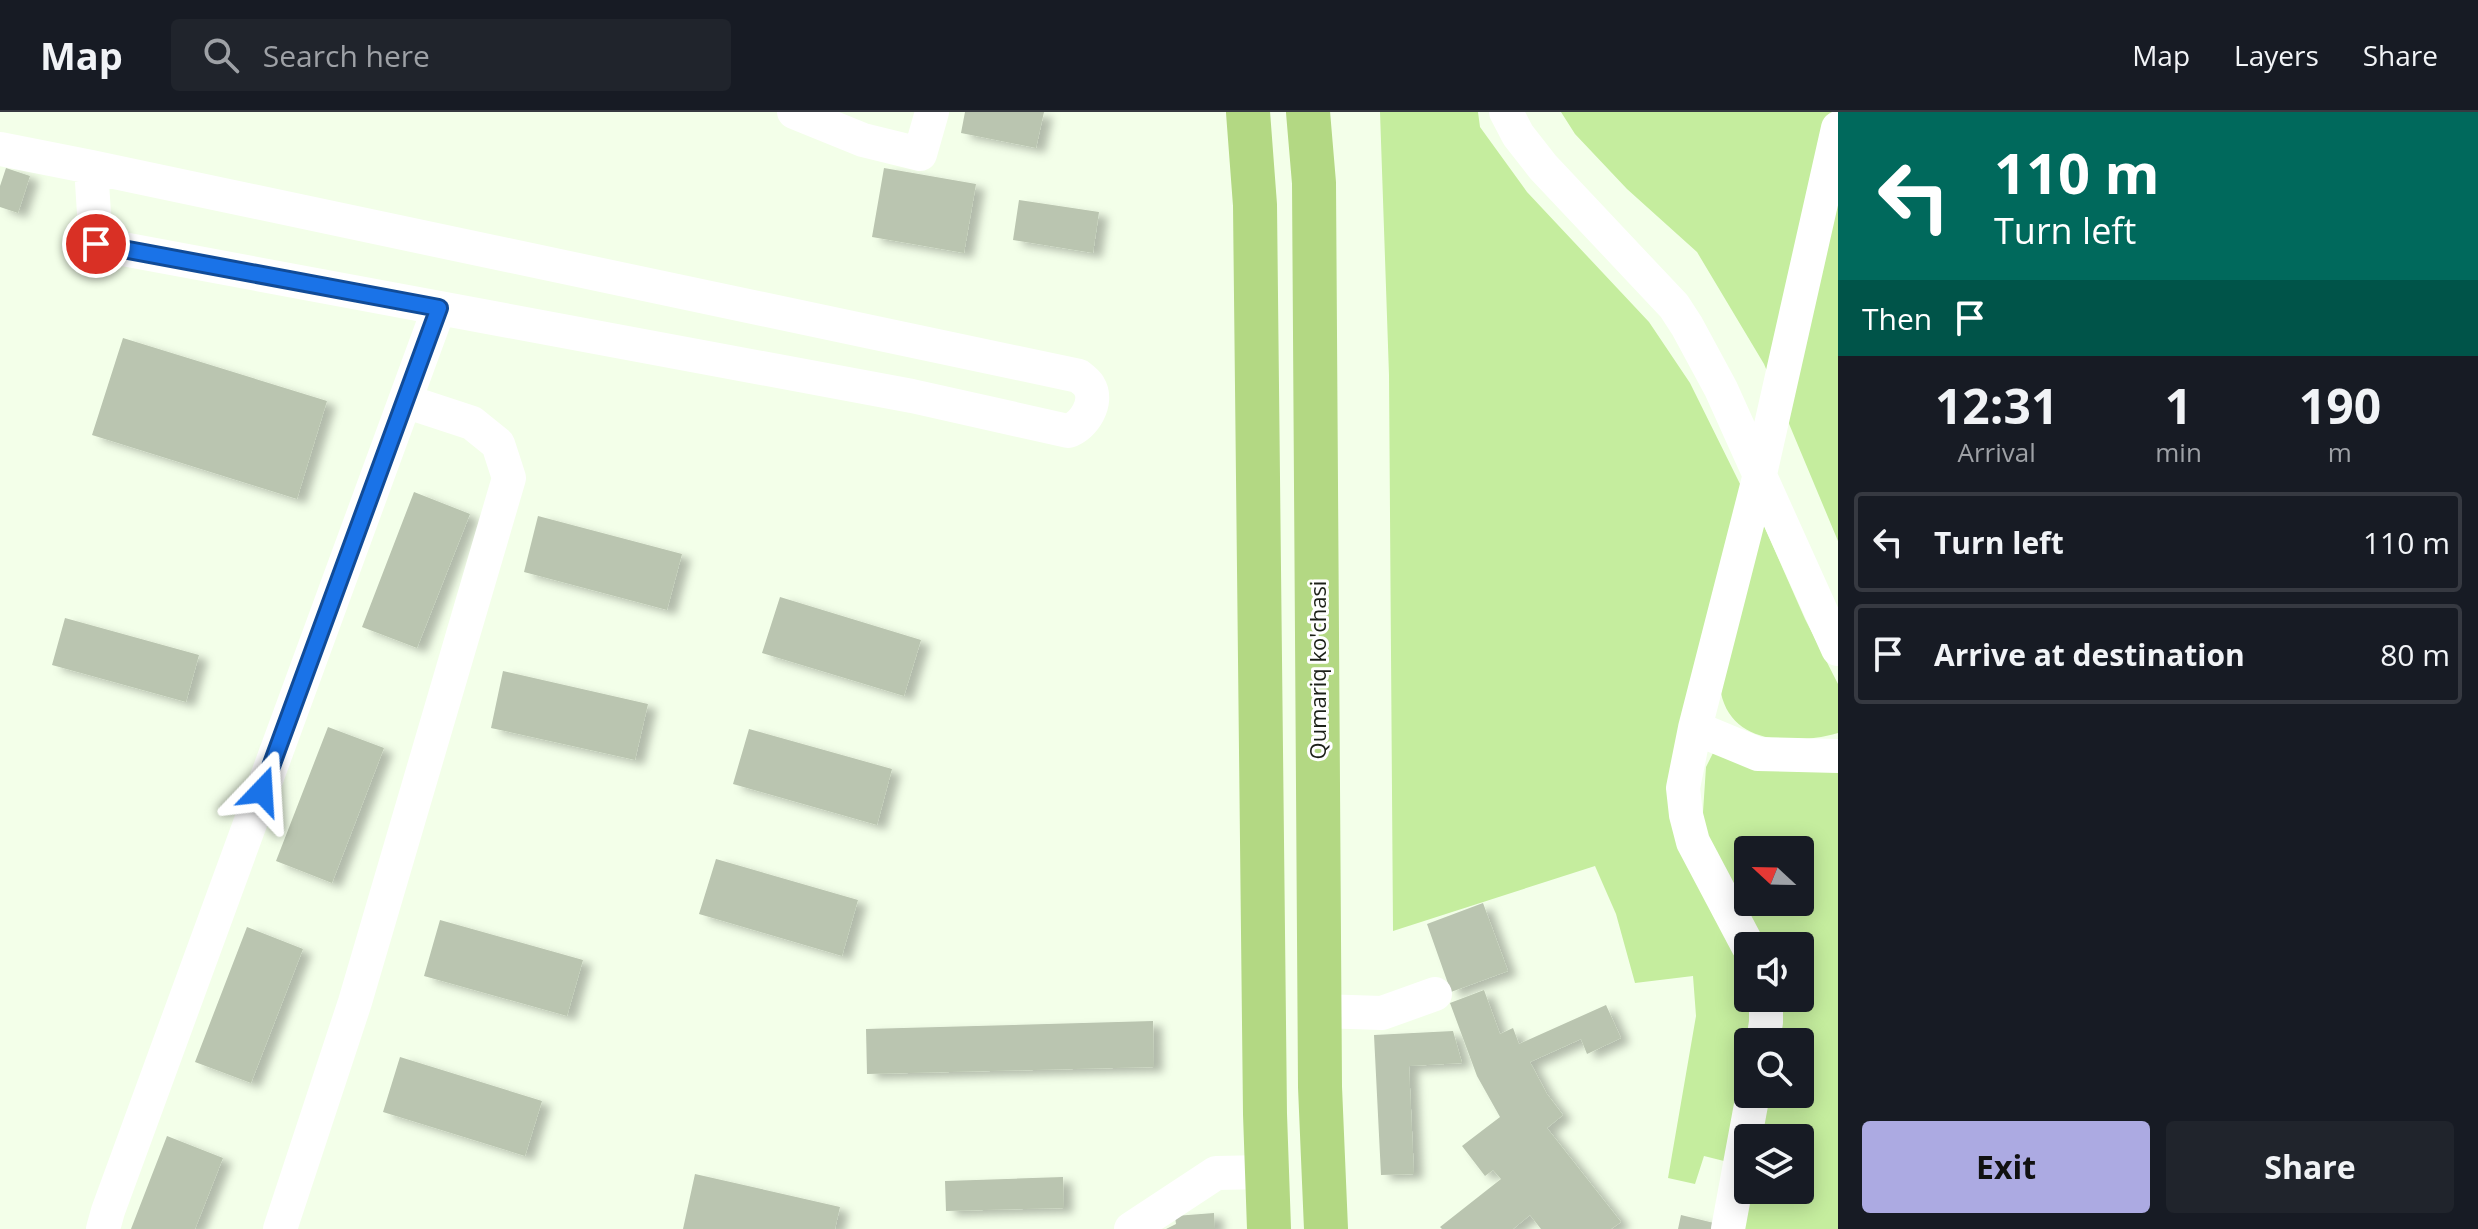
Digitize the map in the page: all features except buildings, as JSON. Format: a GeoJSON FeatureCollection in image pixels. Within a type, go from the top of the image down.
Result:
{"type":"FeatureCollection","features":[{"type":"Feature","properties":{"kind":"main road"},"geometry":{"type":"LineString","coordinates":[[1248,112],[1255,205],[1269,1229]]}},
{"type":"Feature","properties":{"kind":"main road","name":"Qumariq ko'chasi"},"geometry":{"type":"LineString","coordinates":[[1308,112],[1314,183],[1319,1011],[1321,1163],[1326,1229]]}},
{"type":"Feature","properties":{"kind":"main road"},"geometry":{"type":"LineString","coordinates":[[1264,966],[1319,963]]}},
{"type":"Feature","properties":{"kind":"lane"},"geometry":{"type":"LineString","coordinates":[[794,112],[863,140],[920,154],[932,112]]}},
{"type":"Feature","properties":{"kind":"lane"},"geometry":{"type":"LineString","coordinates":[[1506,112],[1518,135],[1543,167],[1674,306],[1687,326],[1721,389],[1838,649]]}},
{"type":"Feature","properties":{"kind":"lane"},"geometry":{"type":"LineString","coordinates":[[1528,112],[1559,157],[1688,291],[1732,366],[1768,439],[1838,608]]}},
{"type":"Feature","properties":{"kind":"lane"},"geometry":{"type":"LineString","coordinates":[[1741,932],[1693,842],[1683,788],[1695,728],[1760,474],[1838,128]]}},
{"type":"Feature","properties":{"kind":"lane"},"geometry":{"type":"LineString","coordinates":[[0,149],[91,167],[1079,376],[1089,384],[1092,396],[1086,419],[1078,428],[1068,431],[912,396],[96,244],[91,167]]}},
{"type":"Feature","properties":{"kind":"lane"},"geometry":{"type":"LineString","coordinates":[[103,1229],[439,308]]}},
{"type":"Feature","properties":{"kind":"lane"},"geometry":{"type":"LineString","coordinates":[[280,1229],[355,1002],[509,478],[498,444],[472,423],[405,401]]}},
{"type":"Feature","properties":{"kind":"lane"},"geometry":{"type":"LineString","coordinates":[[1695,728],[1758,754],[1838,756]]}},
{"type":"Feature","properties":{"kind":"lane"},"geometry":{"type":"LineString","coordinates":[[1319,1011],[1382,1013],[1435,994]]}},
{"type":"Feature","properties":{"kind":"lane"},"geometry":{"type":"LineString","coordinates":[[1728,1229],[1750,1108]]}},
{"type":"Feature","properties":{"kind":"lane"},"geometry":{"type":"LineString","coordinates":[[1131,1229],[1216,1173],[1266,1172]]}},
{"type":"Feature","properties":{"kind":"green space"},"geometry":{"type":"Polygon","coordinates":[[[1380,112],[1478,112],[1480,127],[1527,192],[1649,322],[1690,383],[1743,490],[1679,847],[1734,942],[1734,1012],[1753,1012],[1751,1028],[1734,1028],[1734,1108],[1743,1108],[1740,1124],[1734,1124],[1732,1163],[1704,1156],[1695,1184],[1668,1178],[1696,1016],[1693,976],[1635,983],[1616,914],[1595,866],[1393,931],[1389,375],[1380,112]]]}},
{"type":"Feature","properties":{"kind":"green space"},"geometry":{"type":"Polygon","coordinates":[[[1561,112],[1838,112],[1838,541],[1764,364],[1697,252],[1627,189],[1575,134],[1561,112]]]}},
{"type":"Feature","properties":{"kind":"green space"},"geometry":{"type":"Polygon","coordinates":[[[1760,517],[1838,684],[1838,733],[1803,739],[1768,737],[1738,723],[1727,710],[1721,693],[1760,517]]]}},
{"type":"Feature","properties":{"kind":"green space"},"geometry":{"type":"Polygon","coordinates":[[[1713,753],[1838,762],[1838,1229],[1741,1229],[1747,1204],[1814,1204],[1814,1124],[1764,1124],[1766,1108],[1814,1108],[1814,1028],[1778,1028],[1777,1012],[1814,1012],[1814,932],[1758,932],[1750,916],[1814,916],[1814,836],[1734,836],[1734,886],[1702,827],[1706,767],[1713,753]]]}},
{"type":"Feature","properties":{"kind":"route"},"geometry":{"type":"LineString","coordinates":[[96,244],[439,308],[262,791]]}}]}
